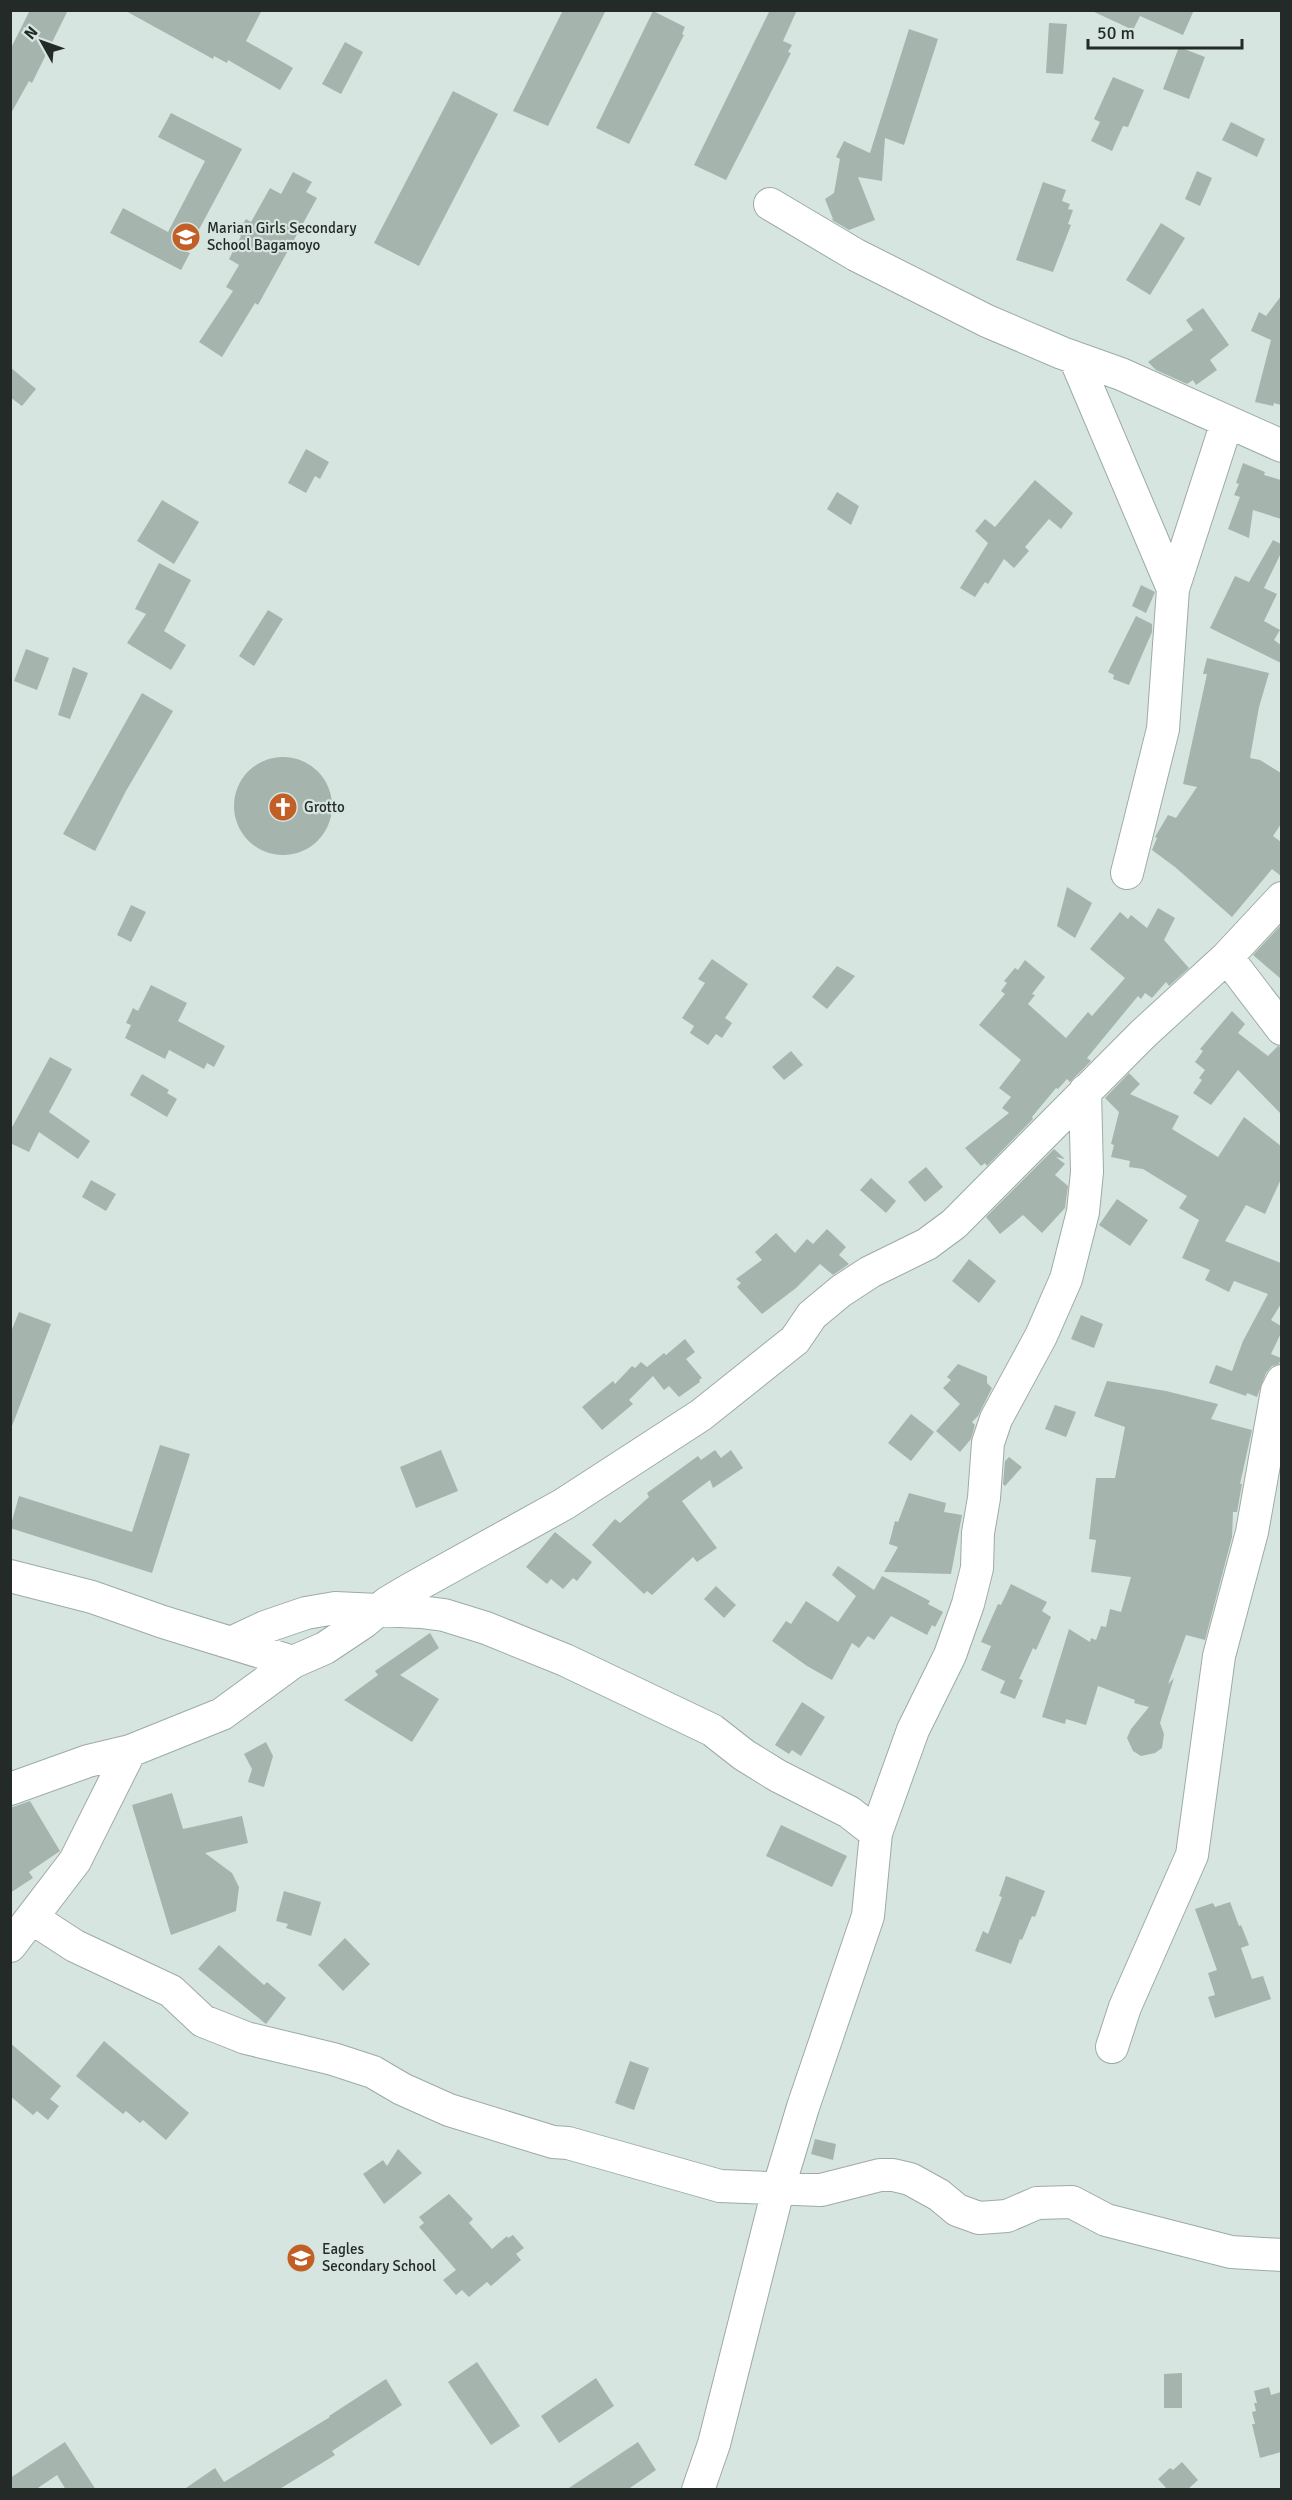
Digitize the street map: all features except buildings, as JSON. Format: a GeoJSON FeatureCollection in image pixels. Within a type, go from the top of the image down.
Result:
{"type":"FeatureCollection","features":[{"type":"Feature","properties":{"kind":"street"},"geometry":{"type":"LineString","coordinates":[[770,204],[856,255],[987,321],[1075,358],[1121,374],[1281,446]]}},
{"type":"Feature","properties":{"kind":"street"},"geometry":{"type":"LineString","coordinates":[[1075,358],[1173,589]]}},
{"type":"Feature","properties":{"kind":"street"},"geometry":{"type":"LineString","coordinates":[[1127,873],[1163,729],[1173,589],[1227,422]]}},
{"type":"Feature","properties":{"kind":"street"},"geometry":{"type":"LineString","coordinates":[[10,1789],[88,1761],[130,1751],[222,1714],[293,1662],[325,1648],[406,1591],[564,1504],[701,1415],[795,1340],[812,1315],[842,1291],[870,1272],[927,1244],[954,1224],[1085,1091],[1227,957],[1281,898]]}},
{"type":"Feature","properties":{"kind":"street"},"geometry":{"type":"LineString","coordinates":[[1227,957],[1281,1029]]}},
{"type":"Feature","properties":{"kind":"street"},"geometry":{"type":"LineString","coordinates":[[698,2490],[717,2435],[778,2190],[803,2107],[868,1916],[876,1833],[913,1730],[950,1655],[968,1604],[977,1568],[978,1533],[984,1498],[988,1443],[996,1419],[1041,1336],[1066,1280],[1083,1212],[1087,1172],[1085,1091]]}},
{"type":"Feature","properties":{"kind":"street"},"geometry":{"type":"LineString","coordinates":[[1112,2047],[1134,1986],[1192,1855],[1219,1656],[1252,1532],[1264,1457],[1281,1381]]}},
{"type":"Feature","properties":{"kind":"street"},"geometry":{"type":"LineString","coordinates":[[10,1576],[92,1597],[163,1622],[293,1662]]}},
{"type":"Feature","properties":{"kind":"street"},"geometry":{"type":"LineString","coordinates":[[231,1643],[265,1627],[306,1613],[335,1608],[380,1609],[444,1616],[486,1628],[586,1669],[712,1730],[744,1755],[778,1776],[849,1812],[876,1833]]}},
{"type":"Feature","properties":{"kind":"street"},"geometry":{"type":"LineString","coordinates":[[10,1946],[75,1861],[130,1751]]}},
{"type":"Feature","properties":{"kind":"street"},"geometry":{"type":"LineString","coordinates":[[32,1918],[75,1946],[171,1991],[203,2021],[246,2038],[333,2059],[373,2072],[402,2089],[448,2110],[553,2142],[568,2143],[720,2186],[821,2190],[880,2175],[893,2175],[910,2179],[939,2195],[957,2210],[979,2218],[1007,2216],[1037,2203],[1072,2202],[1106,2220],[1231,2252],[1281,2255]]}},
{"type":"Feature","properties":{"kind":"place","name":"Marian Girls Secondary School Bagamoyo"},"geometry":{"type":"Point","coordinates":[186,237]}},
{"type":"Feature","properties":{"kind":"place","name":"Grotto"},"geometry":{"type":"Point","coordinates":[283,807]}},
{"type":"Feature","properties":{"kind":"place","name":"Eagles Secondary School"},"geometry":{"type":"Point","coordinates":[301,2258]}}]}
